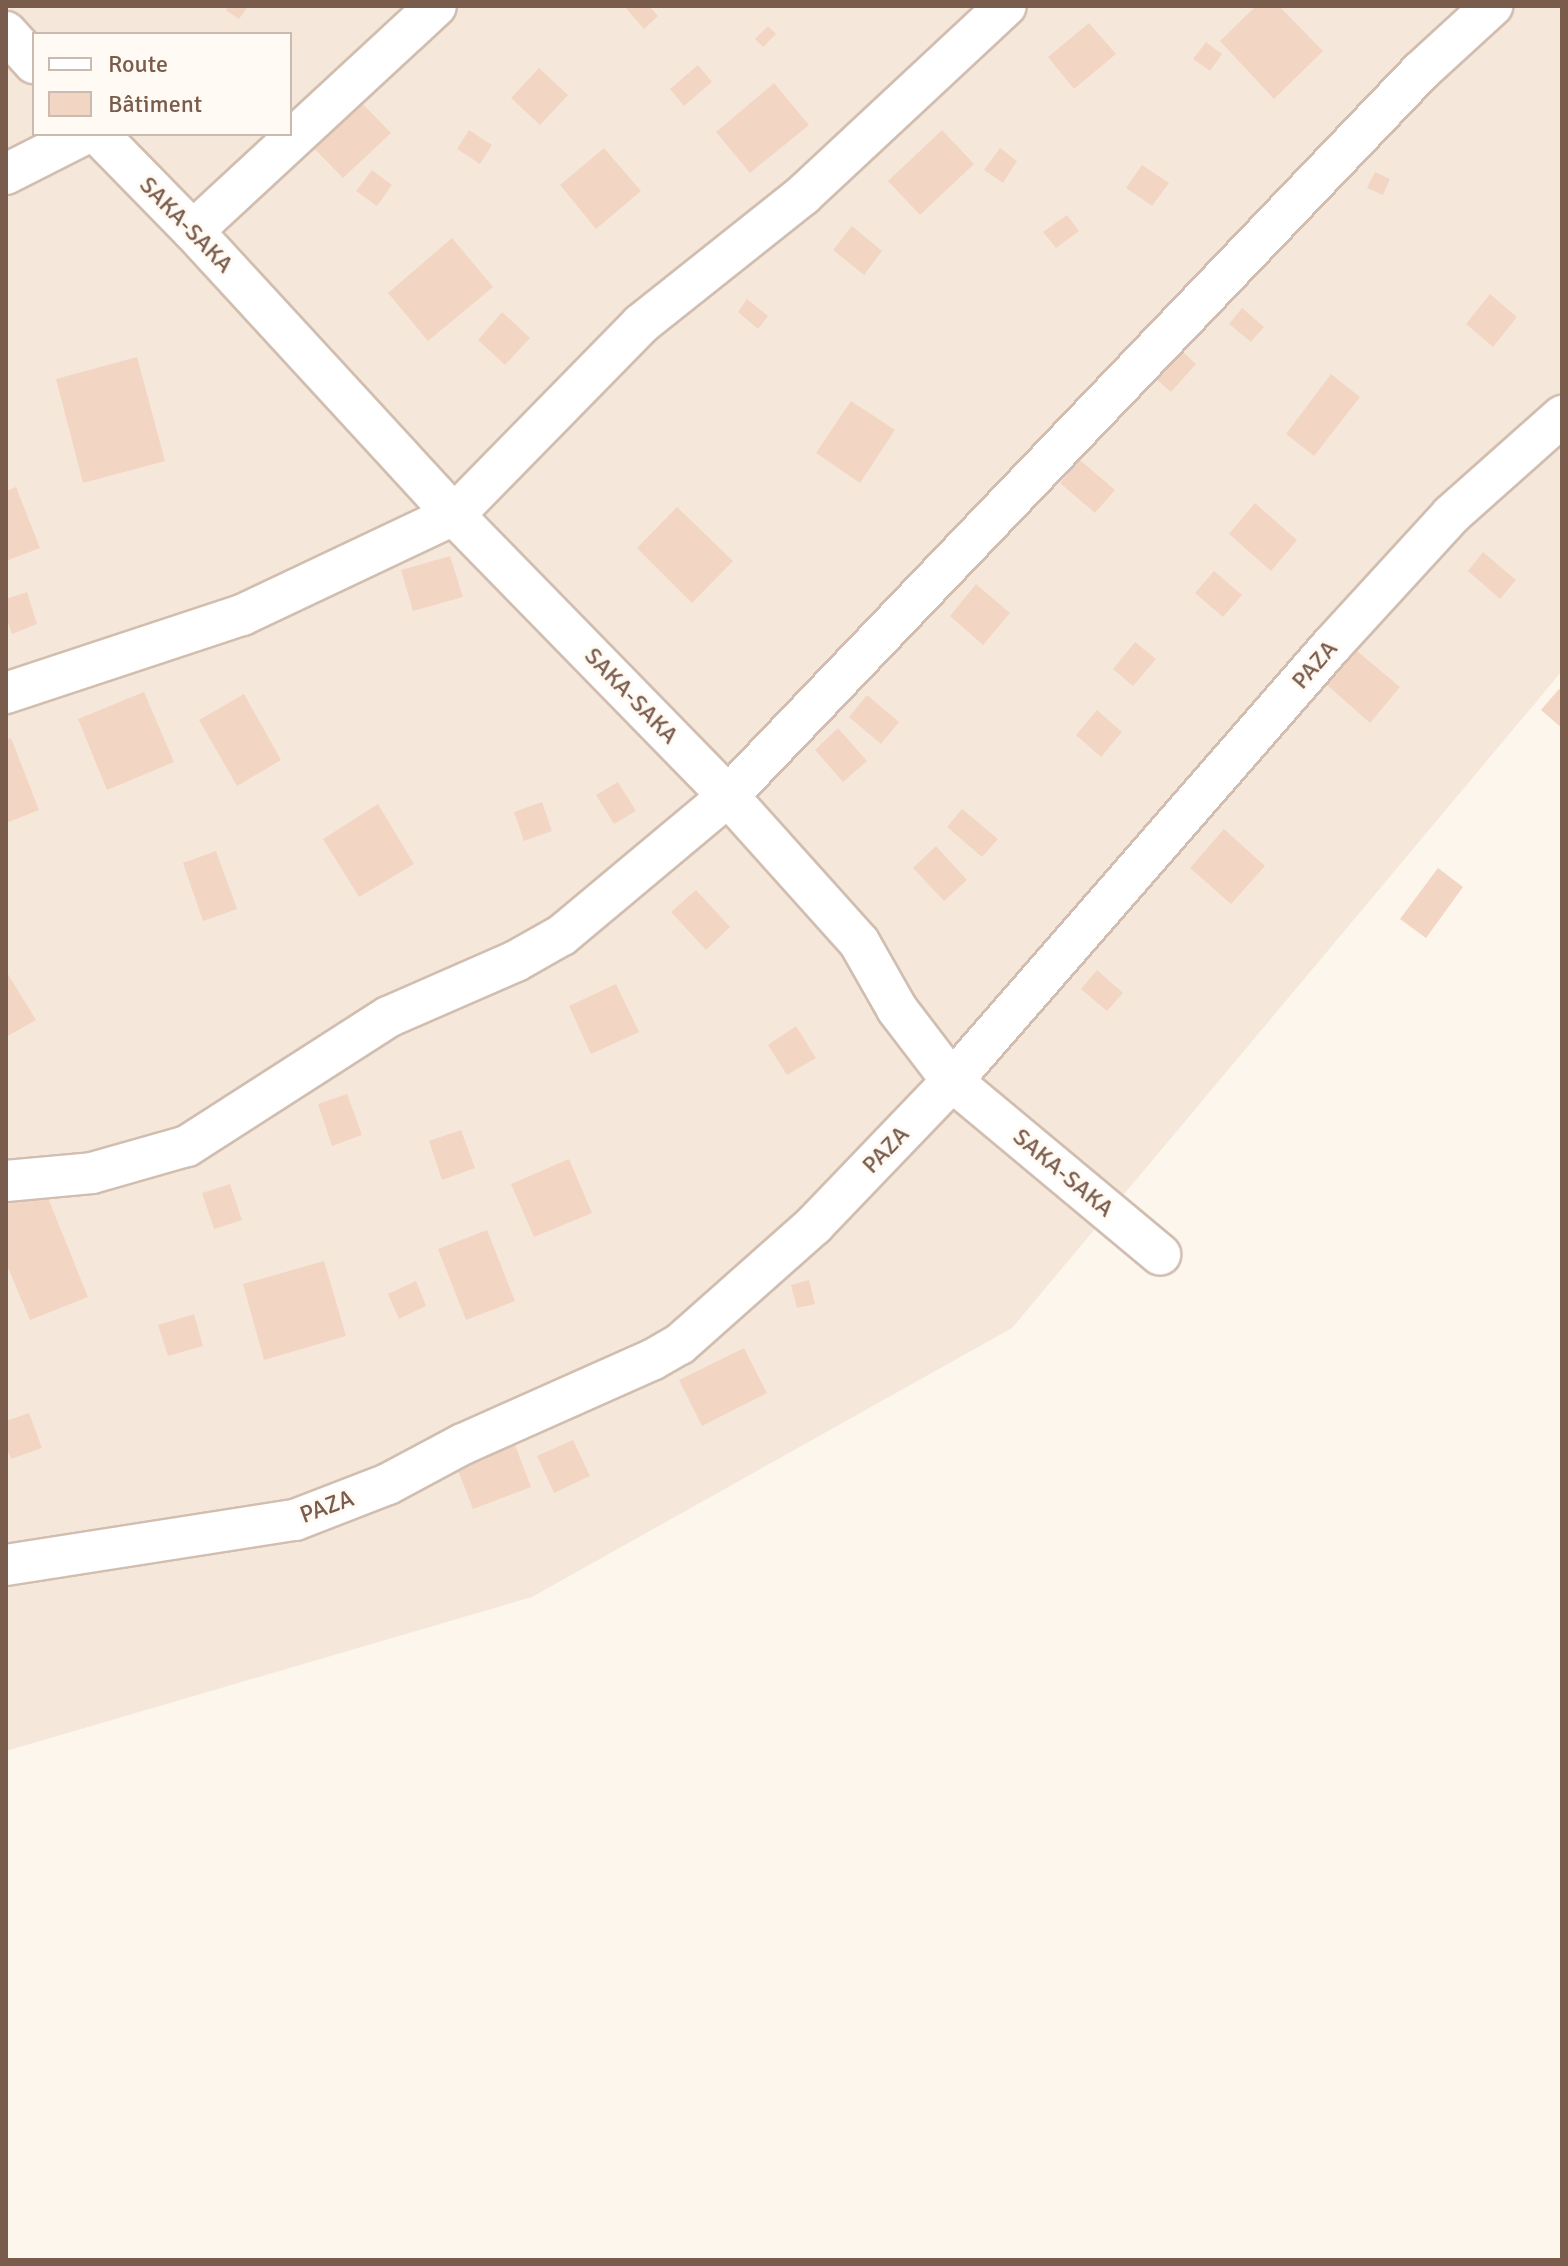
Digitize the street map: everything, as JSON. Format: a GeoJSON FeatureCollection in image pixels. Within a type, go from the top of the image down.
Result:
{"type":"FeatureCollection","features":[{"type":"Feature","properties":{"kind":"street"},"geometry":{"type":"LineString","coordinates":[[193,231],[436,6]]}},
{"type":"Feature","properties":{"kind":"street"},"geometry":{"type":"LineString","coordinates":[[6,693],[242,615],[454,515],[641,324],[803,195],[1006,6]]}},
{"type":"Feature","properties":{"kind":"street"},"geometry":{"type":"LineString","coordinates":[[6,1181],[92,1173],[187,1146],[388,1017],[516,961],[562,935],[728,796],[1420,72],[1492,6]]}},
{"type":"Feature","properties":{"kind":"street"},"geometry":{"type":"LineString","coordinates":[[6,32],[32,61]]}},
{"type":"Feature","properties":{"kind":"street"},"geometry":{"type":"LineString","coordinates":[[6,174],[81,136]]}},
{"type":"Feature","properties":{"kind":"street","name":"SAKA-SAKA"},"geometry":{"type":"LineString","coordinates":[[100,136],[193,231],[454,515],[728,796],[859,942],[897,1009],[952,1081],[1160,1254]]}},
{"type":"Feature","properties":{"kind":"street","name":"PAZA"},"geometry":{"type":"LineString","coordinates":[[6,1565],[295,1520],[388,1484],[463,1444],[652,1360],[680,1344],[814,1225],[952,1081],[1421,547],[1451,515],[1562,416]]}},
{"type":"Feature","properties":{"kind":"shaded area"},"geometry":{"type":"Polygon","coordinates":[[[6,6],[1562,6],[1562,671],[1012,1328],[532,1597],[6,1751],[6,6]]]}},
{"type":"Feature","properties":{"kind":"building"},"geometry":{"type":"Polygon","coordinates":[[[229,6],[248,6],[239,19],[226,10],[229,6]]]}},
{"type":"Feature","properties":{"kind":"building"},"geometry":{"type":"Polygon","coordinates":[[[624,6],[649,6],[658,16],[644,29],[624,6]]]}},
{"type":"Feature","properties":{"kind":"building"},"geometry":{"type":"Polygon","coordinates":[[[1256,6],[1279,6],[1323,51],[1274,99],[1220,41],[1256,6]]]}},
{"type":"Feature","properties":{"kind":"building"},"geometry":{"type":"Polygon","coordinates":[[[1089,23],[1116,54],[1074,89],[1048,57],[1089,23]]]}},
{"type":"Feature","properties":{"kind":"building"},"geometry":{"type":"Polygon","coordinates":[[[768,26],[776,34],[763,47],[755,39],[768,26]]]}},
{"type":"Feature","properties":{"kind":"building"},"geometry":{"type":"Polygon","coordinates":[[[1206,42],[1222,54],[1210,71],[1193,59],[1206,42]]]}},
{"type":"Feature","properties":{"kind":"building"},"geometry":{"type":"Polygon","coordinates":[[[698,65],[712,82],[684,106],[670,89],[698,65]]]}},
{"type":"Feature","properties":{"kind":"building"},"geometry":{"type":"Polygon","coordinates":[[[539,68],[568,95],[540,125],[511,98],[539,68]]]}},
{"type":"Feature","properties":{"kind":"building"},"geometry":{"type":"Polygon","coordinates":[[[774,83],[809,125],[750,173],[716,132],[774,83]]]}},
{"type":"Feature","properties":{"kind":"building"},"geometry":{"type":"Polygon","coordinates":[[[357,98],[391,133],[343,178],[310,144],[357,98]]]}},
{"type":"Feature","properties":{"kind":"building"},"geometry":{"type":"Polygon","coordinates":[[[469,130],[492,145],[480,164],[457,149],[469,130]]]}},
{"type":"Feature","properties":{"kind":"building"},"geometry":{"type":"Polygon","coordinates":[[[942,130],[974,164],[920,215],[888,181],[942,130]]]}},
{"type":"Feature","properties":{"kind":"building"},"geometry":{"type":"Polygon","coordinates":[[[604,148],[641,191],[596,229],[560,185],[604,148]]]}},
{"type":"Feature","properties":{"kind":"building"},"geometry":{"type":"Polygon","coordinates":[[[1000,148],[1017,161],[1003,183],[984,170],[1000,148]]]}},
{"type":"Feature","properties":{"kind":"building"},"geometry":{"type":"Polygon","coordinates":[[[1142,165],[1169,183],[1152,206],[1126,188],[1142,165]]]}},
{"type":"Feature","properties":{"kind":"building"},"geometry":{"type":"Polygon","coordinates":[[[372,170],[392,185],[377,206],[356,191],[372,170]]]}},
{"type":"Feature","properties":{"kind":"building"},"geometry":{"type":"Polygon","coordinates":[[[1375,172],[1390,179],[1383,195],[1367,188],[1375,172]]]}},
{"type":"Feature","properties":{"kind":"building"},"geometry":{"type":"Polygon","coordinates":[[[1067,215],[1079,231],[1056,248],[1043,232],[1067,215]]]}},
{"type":"Feature","properties":{"kind":"building"},"geometry":{"type":"Polygon","coordinates":[[[852,226],[882,251],[864,275],[833,250],[852,226]]]}},
{"type":"Feature","properties":{"kind":"building"},"geometry":{"type":"Polygon","coordinates":[[[452,238],[493,287],[428,341],[388,293],[452,238]]]}},
{"type":"Feature","properties":{"kind":"building"},"geometry":{"type":"Polygon","coordinates":[[[1490,294],[1517,317],[1493,347],[1466,324],[1490,294]]]}},
{"type":"Feature","properties":{"kind":"building"},"geometry":{"type":"Polygon","coordinates":[[[747,299],[768,316],[758,329],[738,312],[747,299]]]}},
{"type":"Feature","properties":{"kind":"building"},"geometry":{"type":"Polygon","coordinates":[[[1242,308],[1264,327],[1251,342],[1229,324],[1242,308]]]}},
{"type":"Feature","properties":{"kind":"building"},"geometry":{"type":"Polygon","coordinates":[[[502,312],[530,338],[505,365],[478,340],[502,312]]]}},
{"type":"Feature","properties":{"kind":"building"},"geometry":{"type":"Polygon","coordinates":[[[1172,342],[1196,364],[1171,392],[1147,371],[1172,342]]]}},
{"type":"Feature","properties":{"kind":"building"},"geometry":{"type":"Polygon","coordinates":[[[137,357],[165,461],[83,483],[56,379],[137,357]]]}},
{"type":"Feature","properties":{"kind":"building"},"geometry":{"type":"Polygon","coordinates":[[[1331,374],[1360,397],[1314,456],[1286,434],[1331,374]]]}},
{"type":"Feature","properties":{"kind":"building"},"geometry":{"type":"Polygon","coordinates":[[[851,401],[895,430],[860,483],[816,453],[851,401]]]}},
{"type":"Feature","properties":{"kind":"building"},"geometry":{"type":"Polygon","coordinates":[[[1080,460],[1115,490],[1095,513],[1060,483],[1080,460]]]}},
{"type":"Feature","properties":{"kind":"building"},"geometry":{"type":"Polygon","coordinates":[[[16,487],[40,548],[6,561],[6,491],[16,487]]]}},
{"type":"Feature","properties":{"kind":"building"},"geometry":{"type":"Polygon","coordinates":[[[1255,503],[1297,540],[1271,571],[1229,534],[1255,503]]]}},
{"type":"Feature","properties":{"kind":"building"},"geometry":{"type":"Polygon","coordinates":[[[677,507],[733,561],[692,603],[637,548],[677,507]]]}},
{"type":"Feature","properties":{"kind":"building"},"geometry":{"type":"Polygon","coordinates":[[[1483,552],[1516,580],[1500,599],[1468,571],[1483,552]]]}},
{"type":"Feature","properties":{"kind":"building"},"geometry":{"type":"Polygon","coordinates":[[[450,556],[463,597],[413,611],[401,570],[450,556]]]}},
{"type":"Feature","properties":{"kind":"building"},"geometry":{"type":"Polygon","coordinates":[[[1214,571],[1242,595],[1223,617],[1195,593],[1214,571]]]}},
{"type":"Feature","properties":{"kind":"building"},"geometry":{"type":"Polygon","coordinates":[[[976,584],[1010,613],[983,645],[950,616],[976,584]]]}},
{"type":"Feature","properties":{"kind":"building"},"geometry":{"type":"Polygon","coordinates":[[[27,592],[37,624],[12,634],[6,617],[6,599],[27,592]]]}},
{"type":"Feature","properties":{"kind":"building"},"geometry":{"type":"Polygon","coordinates":[[[1135,642],[1156,659],[1133,686],[1113,669],[1135,642]]]}},
{"type":"Feature","properties":{"kind":"building"},"geometry":{"type":"Polygon","coordinates":[[[1357,651],[1400,687],[1370,723],[1327,685],[1357,651]]]}},
{"type":"Feature","properties":{"kind":"building"},"geometry":{"type":"Polygon","coordinates":[[[1559,689],[1562,691],[1562,728],[1541,710],[1559,689]]]}},
{"type":"Feature","properties":{"kind":"building"},"geometry":{"type":"Polygon","coordinates":[[[144,692],[174,762],[107,790],[78,719],[144,692]]]}},
{"type":"Feature","properties":{"kind":"building"},"geometry":{"type":"Polygon","coordinates":[[[244,694],[281,760],[237,786],[199,720],[244,694]]]}},
{"type":"Feature","properties":{"kind":"building"},"geometry":{"type":"Polygon","coordinates":[[[867,695],[899,722],[881,744],[849,717],[867,695]]]}},
{"type":"Feature","properties":{"kind":"building"},"geometry":{"type":"Polygon","coordinates":[[[1097,710],[1122,732],[1101,757],[1076,735],[1097,710]]]}},
{"type":"Feature","properties":{"kind":"building"},"geometry":{"type":"Polygon","coordinates":[[[838,728],[867,761],[843,782],[815,750],[838,728]]]}},
{"type":"Feature","properties":{"kind":"building"},"geometry":{"type":"Polygon","coordinates":[[[11,738],[39,810],[6,823],[6,740],[11,738]]]}},
{"type":"Feature","properties":{"kind":"building"},"geometry":{"type":"Polygon","coordinates":[[[618,782],[636,811],[614,824],[596,795],[618,782]]]}},
{"type":"Feature","properties":{"kind":"building"},"geometry":{"type":"Polygon","coordinates":[[[542,802],[552,831],[524,841],[514,812],[542,802]]]}},
{"type":"Feature","properties":{"kind":"building"},"geometry":{"type":"Polygon","coordinates":[[[378,804],[414,864],[359,897],[323,839],[378,804]]]}},
{"type":"Feature","properties":{"kind":"building"},"geometry":{"type":"Polygon","coordinates":[[[962,809],[998,839],[982,857],[947,827],[962,809]]]}},
{"type":"Feature","properties":{"kind":"building"},"geometry":{"type":"Polygon","coordinates":[[[1224,829],[1265,866],[1231,904],[1190,868],[1224,829]]]}},
{"type":"Feature","properties":{"kind":"building"},"geometry":{"type":"Polygon","coordinates":[[[936,846],[967,880],[944,901],[913,868],[936,846]]]}},
{"type":"Feature","properties":{"kind":"building"},"geometry":{"type":"Polygon","coordinates":[[[216,851],[237,909],[203,921],[183,863],[216,851]]]}},
{"type":"Feature","properties":{"kind":"building"},"geometry":{"type":"Polygon","coordinates":[[[1438,868],[1463,887],[1426,938],[1400,919],[1438,868]]]}},
{"type":"Feature","properties":{"kind":"building"},"geometry":{"type":"Polygon","coordinates":[[[696,890],[730,927],[706,950],[671,912],[696,890]]]}},
{"type":"Feature","properties":{"kind":"building"},"geometry":{"type":"Polygon","coordinates":[[[1097,970],[1123,993],[1107,1011],[1081,989],[1097,970]]]}},
{"type":"Feature","properties":{"kind":"building"},"geometry":{"type":"Polygon","coordinates":[[[6,971],[36,1020],[6,1037],[6,971]]]}},
{"type":"Feature","properties":{"kind":"building"},"geometry":{"type":"Polygon","coordinates":[[[616,984],[639,1032],[591,1054],[569,1006],[616,984]]]}},
{"type":"Feature","properties":{"kind":"building"},"geometry":{"type":"Polygon","coordinates":[[[796,1026],[816,1058],[787,1075],[768,1045],[796,1026]]]}},
{"type":"Feature","properties":{"kind":"building"},"geometry":{"type":"Polygon","coordinates":[[[347,1094],[362,1135],[332,1146],[318,1104],[347,1094]]]}},
{"type":"Feature","properties":{"kind":"building"},"geometry":{"type":"Polygon","coordinates":[[[461,1130],[475,1168],[442,1180],[429,1141],[461,1130]]]}},
{"type":"Feature","properties":{"kind":"building"},"geometry":{"type":"Polygon","coordinates":[[[569,1159],[592,1213],[534,1237],[511,1184],[569,1159]]]}},
{"type":"Feature","properties":{"kind":"building"},"geometry":{"type":"Polygon","coordinates":[[[42,1183],[88,1297],[30,1320],[6,1263],[6,1198],[42,1183]]]}},
{"type":"Feature","properties":{"kind":"building"},"geometry":{"type":"Polygon","coordinates":[[[230,1184],[242,1220],[214,1229],[202,1193],[230,1184]]]}},
{"type":"Feature","properties":{"kind":"building"},"geometry":{"type":"Polygon","coordinates":[[[487,1230],[515,1301],[466,1320],[438,1249],[487,1230]]]}},
{"type":"Feature","properties":{"kind":"building"},"geometry":{"type":"Polygon","coordinates":[[[324,1261],[346,1336],[264,1360],[243,1284],[324,1261]]]}},
{"type":"Feature","properties":{"kind":"building"},"geometry":{"type":"Polygon","coordinates":[[[809,1280],[815,1304],[797,1308],[791,1285],[809,1280]]]}},
{"type":"Feature","properties":{"kind":"building"},"geometry":{"type":"Polygon","coordinates":[[[416,1281],[426,1306],[399,1319],[388,1294],[416,1281]]]}},
{"type":"Feature","properties":{"kind":"building"},"geometry":{"type":"Polygon","coordinates":[[[194,1314],[203,1346],[168,1356],[158,1325],[194,1314]]]}},
{"type":"Feature","properties":{"kind":"building"},"geometry":{"type":"Polygon","coordinates":[[[744,1348],[767,1393],[702,1426],[679,1380],[744,1348]]]}},
{"type":"Feature","properties":{"kind":"building"},"geometry":{"type":"Polygon","coordinates":[[[29,1413],[42,1448],[11,1459],[6,1446],[6,1421],[29,1413]]]}},
{"type":"Feature","properties":{"kind":"building"},"geometry":{"type":"Polygon","coordinates":[[[573,1440],[590,1476],[554,1493],[537,1456],[573,1440]]]}},
{"type":"Feature","properties":{"kind":"building"},"geometry":{"type":"Polygon","coordinates":[[[515,1445],[531,1487],[473,1509],[457,1468],[515,1445]]]}}]}
